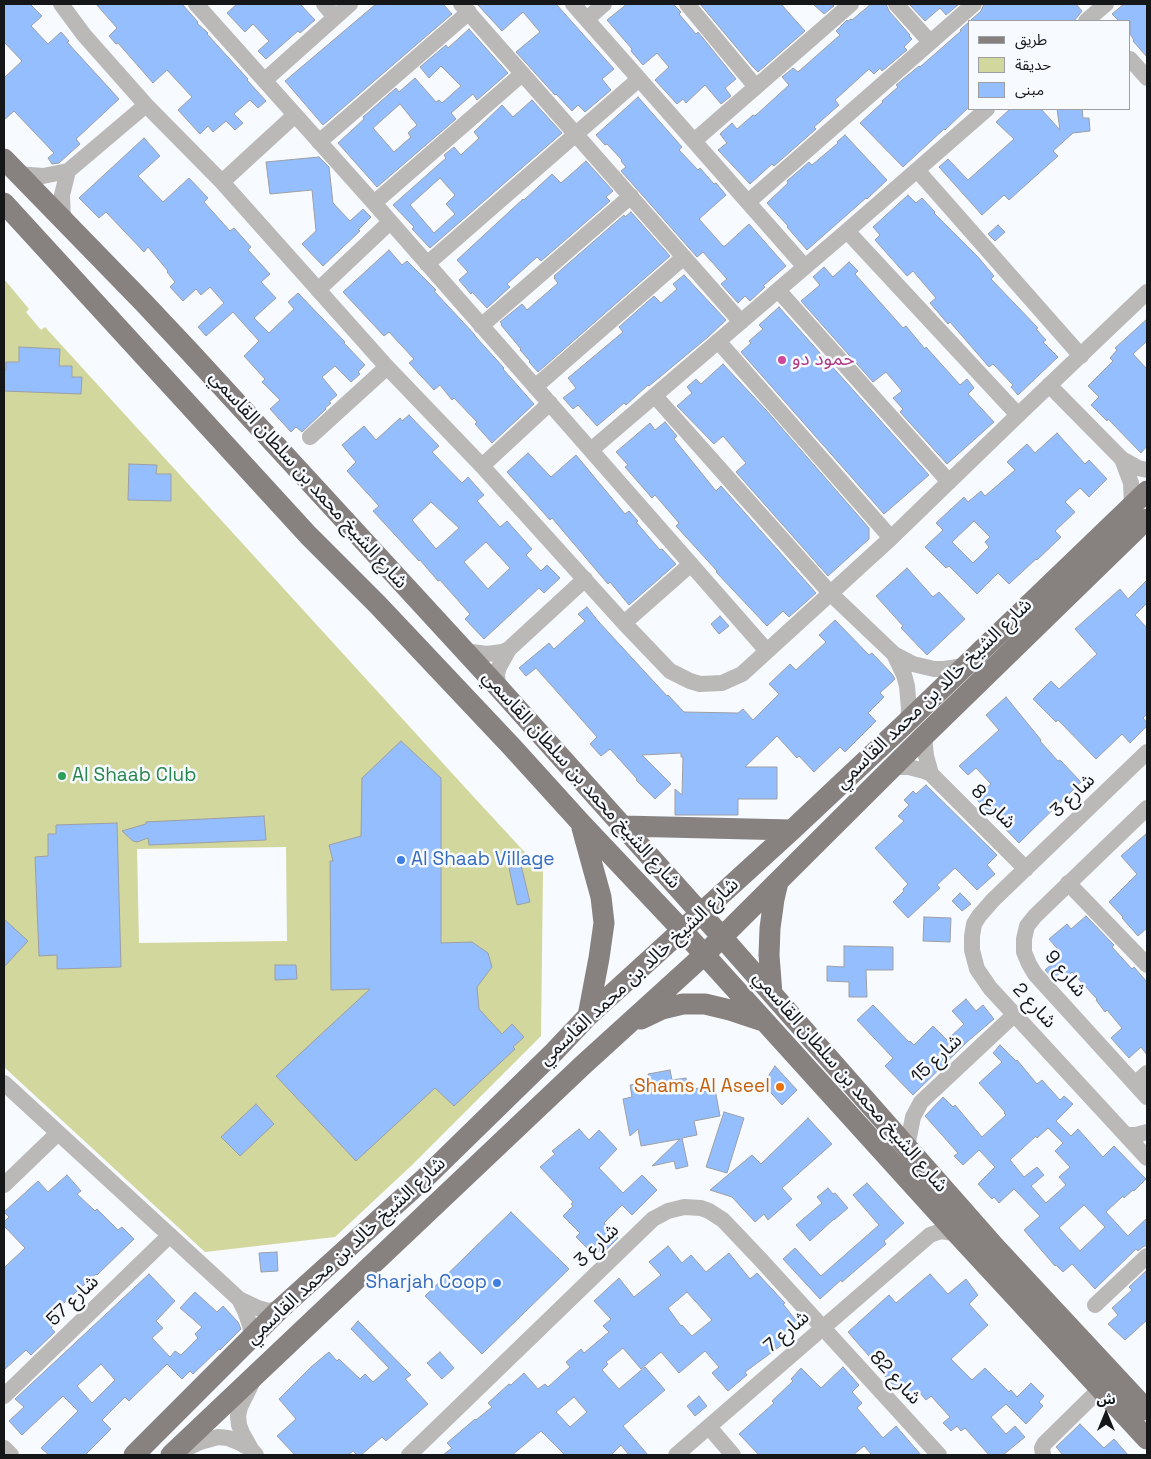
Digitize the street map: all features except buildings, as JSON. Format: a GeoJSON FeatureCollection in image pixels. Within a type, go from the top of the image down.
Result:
{"type":"FeatureCollection","features":[{"type":"Feature","properties":{"kind":"main road","name":"شارع الشيخ محمد بن سلطان القاسمي"},"geometry":{"type":"LineString","coordinates":[[11,167],[137,295],[498,687],[722,937],[1001,1254],[1147,1410]]}},
{"type":"Feature","properties":{"kind":"main road","name":"شارع الشيخ محمد بن سلطان القاسمي"},"geometry":{"type":"LineString","coordinates":[[4,203],[308,535],[378,605],[512,746],[580,823],[682,930],[959,1236],[1147,1439]]}},
{"type":"Feature","properties":{"kind":"main road","name":"شارع الشيخ خالد بن محمد القاسمي"},"geometry":{"type":"LineString","coordinates":[[171,1455],[621,1030],[704,955],[924,736],[1139,537],[1142,505]]}},
{"type":"Feature","properties":{"kind":"main road","name":"شارع الشيخ خالد بن محمد القاسمي"},"geometry":{"type":"LineString","coordinates":[[134,1455],[280,1309],[425,1178],[554,1052],[588,1016],[792,830],[965,666],[1142,505]]}},
{"type":"Feature","properties":{"kind":"main road"},"geometry":{"type":"LineString","coordinates":[[580,823],[598,882],[604,923],[600,958],[588,1016]]}},
{"type":"Feature","properties":{"kind":"main road"},"geometry":{"type":"LineString","coordinates":[[623,826],[792,830]]}},
{"type":"Feature","properties":{"kind":"main road"},"geometry":{"type":"LineString","coordinates":[[772,994],[770,936],[778,882]]}},
{"type":"Feature","properties":{"kind":"main road"},"geometry":{"type":"LineString","coordinates":[[621,1030],[662,1009],[683,1004],[705,1004],[730,1010],[764,1022]]}},
{"type":"Feature","properties":{"kind":"main road"},"geometry":{"type":"LineString","coordinates":[[161,1455],[165,1445],[189,1422],[193,1411],[189,1400]]}},
{"type":"Feature","properties":{"kind":"street"},"geometry":{"type":"LineString","coordinates":[[61,4],[84,35],[146,105],[222,182],[387,367],[482,466],[624,623],[670,671],[700,684],[717,684],[742,674],[891,538],[1147,292]]}},
{"type":"Feature","properties":{"kind":"street"},"geometry":{"type":"LineString","coordinates":[[196,4],[374,203],[767,651]]}},
{"type":"Feature","properties":{"kind":"street"},"geometry":{"type":"LineString","coordinates":[[324,4],[336,17]]}},
{"type":"Feature","properties":{"kind":"street"},"geometry":{"type":"LineString","coordinates":[[264,80],[350,4]]}},
{"type":"Feature","properties":{"kind":"street"},"geometry":{"type":"LineString","coordinates":[[573,4],[805,267]]}},
{"type":"Feature","properties":{"kind":"street"},"geometry":{"type":"LineString","coordinates":[[587,19],[604,4]]}},
{"type":"Feature","properties":{"kind":"street"},"geometry":{"type":"LineString","coordinates":[[686,4],[756,87]]}},
{"type":"Feature","properties":{"kind":"street"},"geometry":{"type":"LineString","coordinates":[[694,141],[851,4]]}},
{"type":"Feature","properties":{"kind":"street"},"geometry":{"type":"LineString","coordinates":[[896,4],[930,42]]}},
{"type":"Feature","properties":{"kind":"street"},"geometry":{"type":"LineString","coordinates":[[748,202],[974,4]]}},
{"type":"Feature","properties":{"kind":"street"},"geometry":{"type":"LineString","coordinates":[[1091,20],[1106,4]]}},
{"type":"Feature","properties":{"kind":"street"},"geometry":{"type":"LineString","coordinates":[[319,142],[465,8],[741,322]]}},
{"type":"Feature","properties":{"kind":"street"},"geometry":{"type":"LineString","coordinates":[[1131,60],[1147,78]]}},
{"type":"Feature","properties":{"kind":"street"},"geometry":{"type":"LineString","coordinates":[[374,203],[522,74]]}},
{"type":"Feature","properties":{"kind":"street"},"geometry":{"type":"LineString","coordinates":[[427,264],[640,79]]}},
{"type":"Feature","properties":{"kind":"street"},"geometry":{"type":"LineString","coordinates":[[11,167],[43,176],[68,171],[146,105]]}},
{"type":"Feature","properties":{"kind":"street"},"geometry":{"type":"LineString","coordinates":[[591,450],[986,110]]}},
{"type":"Feature","properties":{"kind":"street"},"geometry":{"type":"LineString","coordinates":[[222,182],[296,115]]}},
{"type":"Feature","properties":{"kind":"street"},"geometry":{"type":"LineString","coordinates":[[917,170],[1081,356]]}},
{"type":"Feature","properties":{"kind":"street"},"geometry":{"type":"LineString","coordinates":[[63,220],[62,196],[68,171]]}},
{"type":"Feature","properties":{"kind":"street"},"geometry":{"type":"LineString","coordinates":[[481,326],[631,196]]}},
{"type":"Feature","properties":{"kind":"street"},"geometry":{"type":"LineString","coordinates":[[318,290],[390,222]]}},
{"type":"Feature","properties":{"kind":"street"},"geometry":{"type":"LineString","coordinates":[[847,231],[1018,415]]}},
{"type":"Feature","properties":{"kind":"street"},"geometry":{"type":"LineString","coordinates":[[535,387],[684,257]]}},
{"type":"Feature","properties":{"kind":"street"},"geometry":{"type":"LineString","coordinates":[[778,290],[949,482]]}},
{"type":"Feature","properties":{"kind":"street"},"geometry":{"type":"LineString","coordinates":[[718,341],[891,538]]}},
{"type":"Feature","properties":{"kind":"street"},"geometry":{"type":"LineString","coordinates":[[310,437],[387,367]]}},
{"type":"Feature","properties":{"kind":"street"},"geometry":{"type":"LineString","coordinates":[[1049,385],[1122,459],[1138,468],[1147,470]]}},
{"type":"Feature","properties":{"kind":"street"},"geometry":{"type":"LineString","coordinates":[[654,396],[831,594],[894,654],[913,664],[934,668],[944,669],[965,666]]}},
{"type":"Feature","properties":{"kind":"street"},"geometry":{"type":"LineString","coordinates":[[482,466],[550,403]]}},
{"type":"Feature","properties":{"kind":"street"},"geometry":{"type":"LineString","coordinates":[[1122,459],[1142,505]]}},
{"type":"Feature","properties":{"kind":"street"},"geometry":{"type":"LineString","coordinates":[[624,623],[691,564]]}},
{"type":"Feature","properties":{"kind":"street"},"geometry":{"type":"LineString","coordinates":[[498,687],[499,667],[509,649],[585,579]]}},
{"type":"Feature","properties":{"kind":"street"},"geometry":{"type":"LineString","coordinates":[[464,651],[487,654],[509,649]]}},
{"type":"Feature","properties":{"kind":"street"},"geometry":{"type":"LineString","coordinates":[[894,654],[907,686],[909,703],[908,721]]}},
{"type":"Feature","properties":{"kind":"street"},"geometry":{"type":"LineString","coordinates":[[924,736],[926,756],[931,774]]}},
{"type":"Feature","properties":{"kind":"street","name":"شارع 3"},"geometry":{"type":"LineString","coordinates":[[1026,869],[1147,752]]}},
{"type":"Feature","properties":{"kind":"street","name":"شارع 8"},"geometry":{"type":"LineString","coordinates":[[893,767],[909,767],[931,774],[1026,869]]}},
{"type":"Feature","properties":{"kind":"street","name":"شارع 9"},"geometry":{"type":"LineString","coordinates":[[1147,808],[1035,916],[1027,926],[1024,939],[1024,952],[1035,974],[1147,1097]]}},
{"type":"Feature","properties":{"kind":"street","name":"شارع 2"},"geometry":{"type":"LineString","coordinates":[[1026,869],[985,908],[974,924],[972,950],[977,969],[990,988],[1147,1157]]}},
{"type":"Feature","properties":{"kind":"street"},"geometry":{"type":"LineString","coordinates":[[1068,883],[1144,956]]}},
{"type":"Feature","properties":{"kind":"street","name":"شارع 15"},"geometry":{"type":"LineString","coordinates":[[907,1147],[913,1117],[921,1102],[1015,1014]]}},
{"type":"Feature","properties":{"kind":"street"},"geometry":{"type":"LineString","coordinates":[[1135,1084],[1147,1073]]}},
{"type":"Feature","properties":{"kind":"street"},"geometry":{"type":"LineString","coordinates":[[4,1083],[239,1299],[258,1308],[268,1310],[280,1309]]}},
{"type":"Feature","properties":{"kind":"street"},"geometry":{"type":"LineString","coordinates":[[1126,1135],[1147,1132]]}},
{"type":"Feature","properties":{"kind":"street"},"geometry":{"type":"LineString","coordinates":[[4,1184],[58,1133]]}},
{"type":"Feature","properties":{"kind":"street"},"geometry":{"type":"LineString","coordinates":[[1147,1151],[1147,1157]]}},
{"type":"Feature","properties":{"kind":"street"},"geometry":{"type":"LineString","coordinates":[[925,1239],[931,1225],[932,1210],[930,1203]]}},
{"type":"Feature","properties":{"kind":"street","name":"شارع 3"},"geometry":{"type":"LineString","coordinates":[[415,1452],[653,1219],[676,1208],[701,1208],[723,1220],[822,1328]]}},
{"type":"Feature","properties":{"kind":"street","name":"شارع 7"},"geometry":{"type":"LineString","coordinates":[[676,1455],[930,1235],[941,1231],[948,1231],[959,1236]]}},
{"type":"Feature","properties":{"kind":"street","name":"شارع 57"},"geometry":{"type":"LineString","coordinates":[[4,1396],[170,1235]]}},
{"type":"Feature","properties":{"kind":"street"},"geometry":{"type":"LineString","coordinates":[[1095,1305],[1147,1256]]}},
{"type":"Feature","properties":{"kind":"street"},"geometry":{"type":"LineString","coordinates":[[239,1299],[248,1318],[252,1338]]}},
{"type":"Feature","properties":{"kind":"street","name":"شارع 82"},"geometry":{"type":"LineString","coordinates":[[822,1328],[939,1455]]}},
{"type":"Feature","properties":{"kind":"street"},"geometry":{"type":"LineString","coordinates":[[253,1452],[242,1434],[238,1416],[243,1399],[258,1373]]}},
{"type":"Feature","properties":{"kind":"street"},"geometry":{"type":"LineString","coordinates":[[1043,1455],[1042,1448],[1044,1444],[1100,1388]]}},
{"type":"Feature","properties":{"kind":"street"},"geometry":{"type":"LineString","coordinates":[[708,1427],[733,1455]]}},
{"type":"Feature","properties":{"kind":"street"},"geometry":{"type":"LineString","coordinates":[[171,1455],[200,1442],[218,1437],[238,1442],[253,1452]]}},
{"type":"Feature","properties":{"kind":"street"},"geometry":{"type":"LineString","coordinates":[[4,1448],[11,1455]]}},
{"type":"Feature","properties":{"kind":"green space"},"geometry":{"type":"Polygon","coordinates":[[[4,279],[29,309],[26,312],[41,330],[45,327],[543,872],[541,1036],[412,1165],[335,1237],[205,1252],[4,1067],[4,279]],[[286,847],[137,849],[139,943],[287,941],[286,847]]]}},
{"type":"Feature","properties":{"kind":"place","name":"حمود دو"},"geometry":{"type":"Point","coordinates":[782,360]}},
{"type":"Feature","properties":{"kind":"place","name":"Al Shaab Club"},"geometry":{"type":"Point","coordinates":[62,776]}},
{"type":"Feature","properties":{"kind":"place","name":"Al Shaab Village"},"geometry":{"type":"Point","coordinates":[401,860]}},
{"type":"Feature","properties":{"kind":"place","name":"Shams Al Aseel"},"geometry":{"type":"Point","coordinates":[780,1087]}},
{"type":"Feature","properties":{"kind":"place","name":"Sharjah Coop"},"geometry":{"type":"Point","coordinates":[497,1283]}}]}
